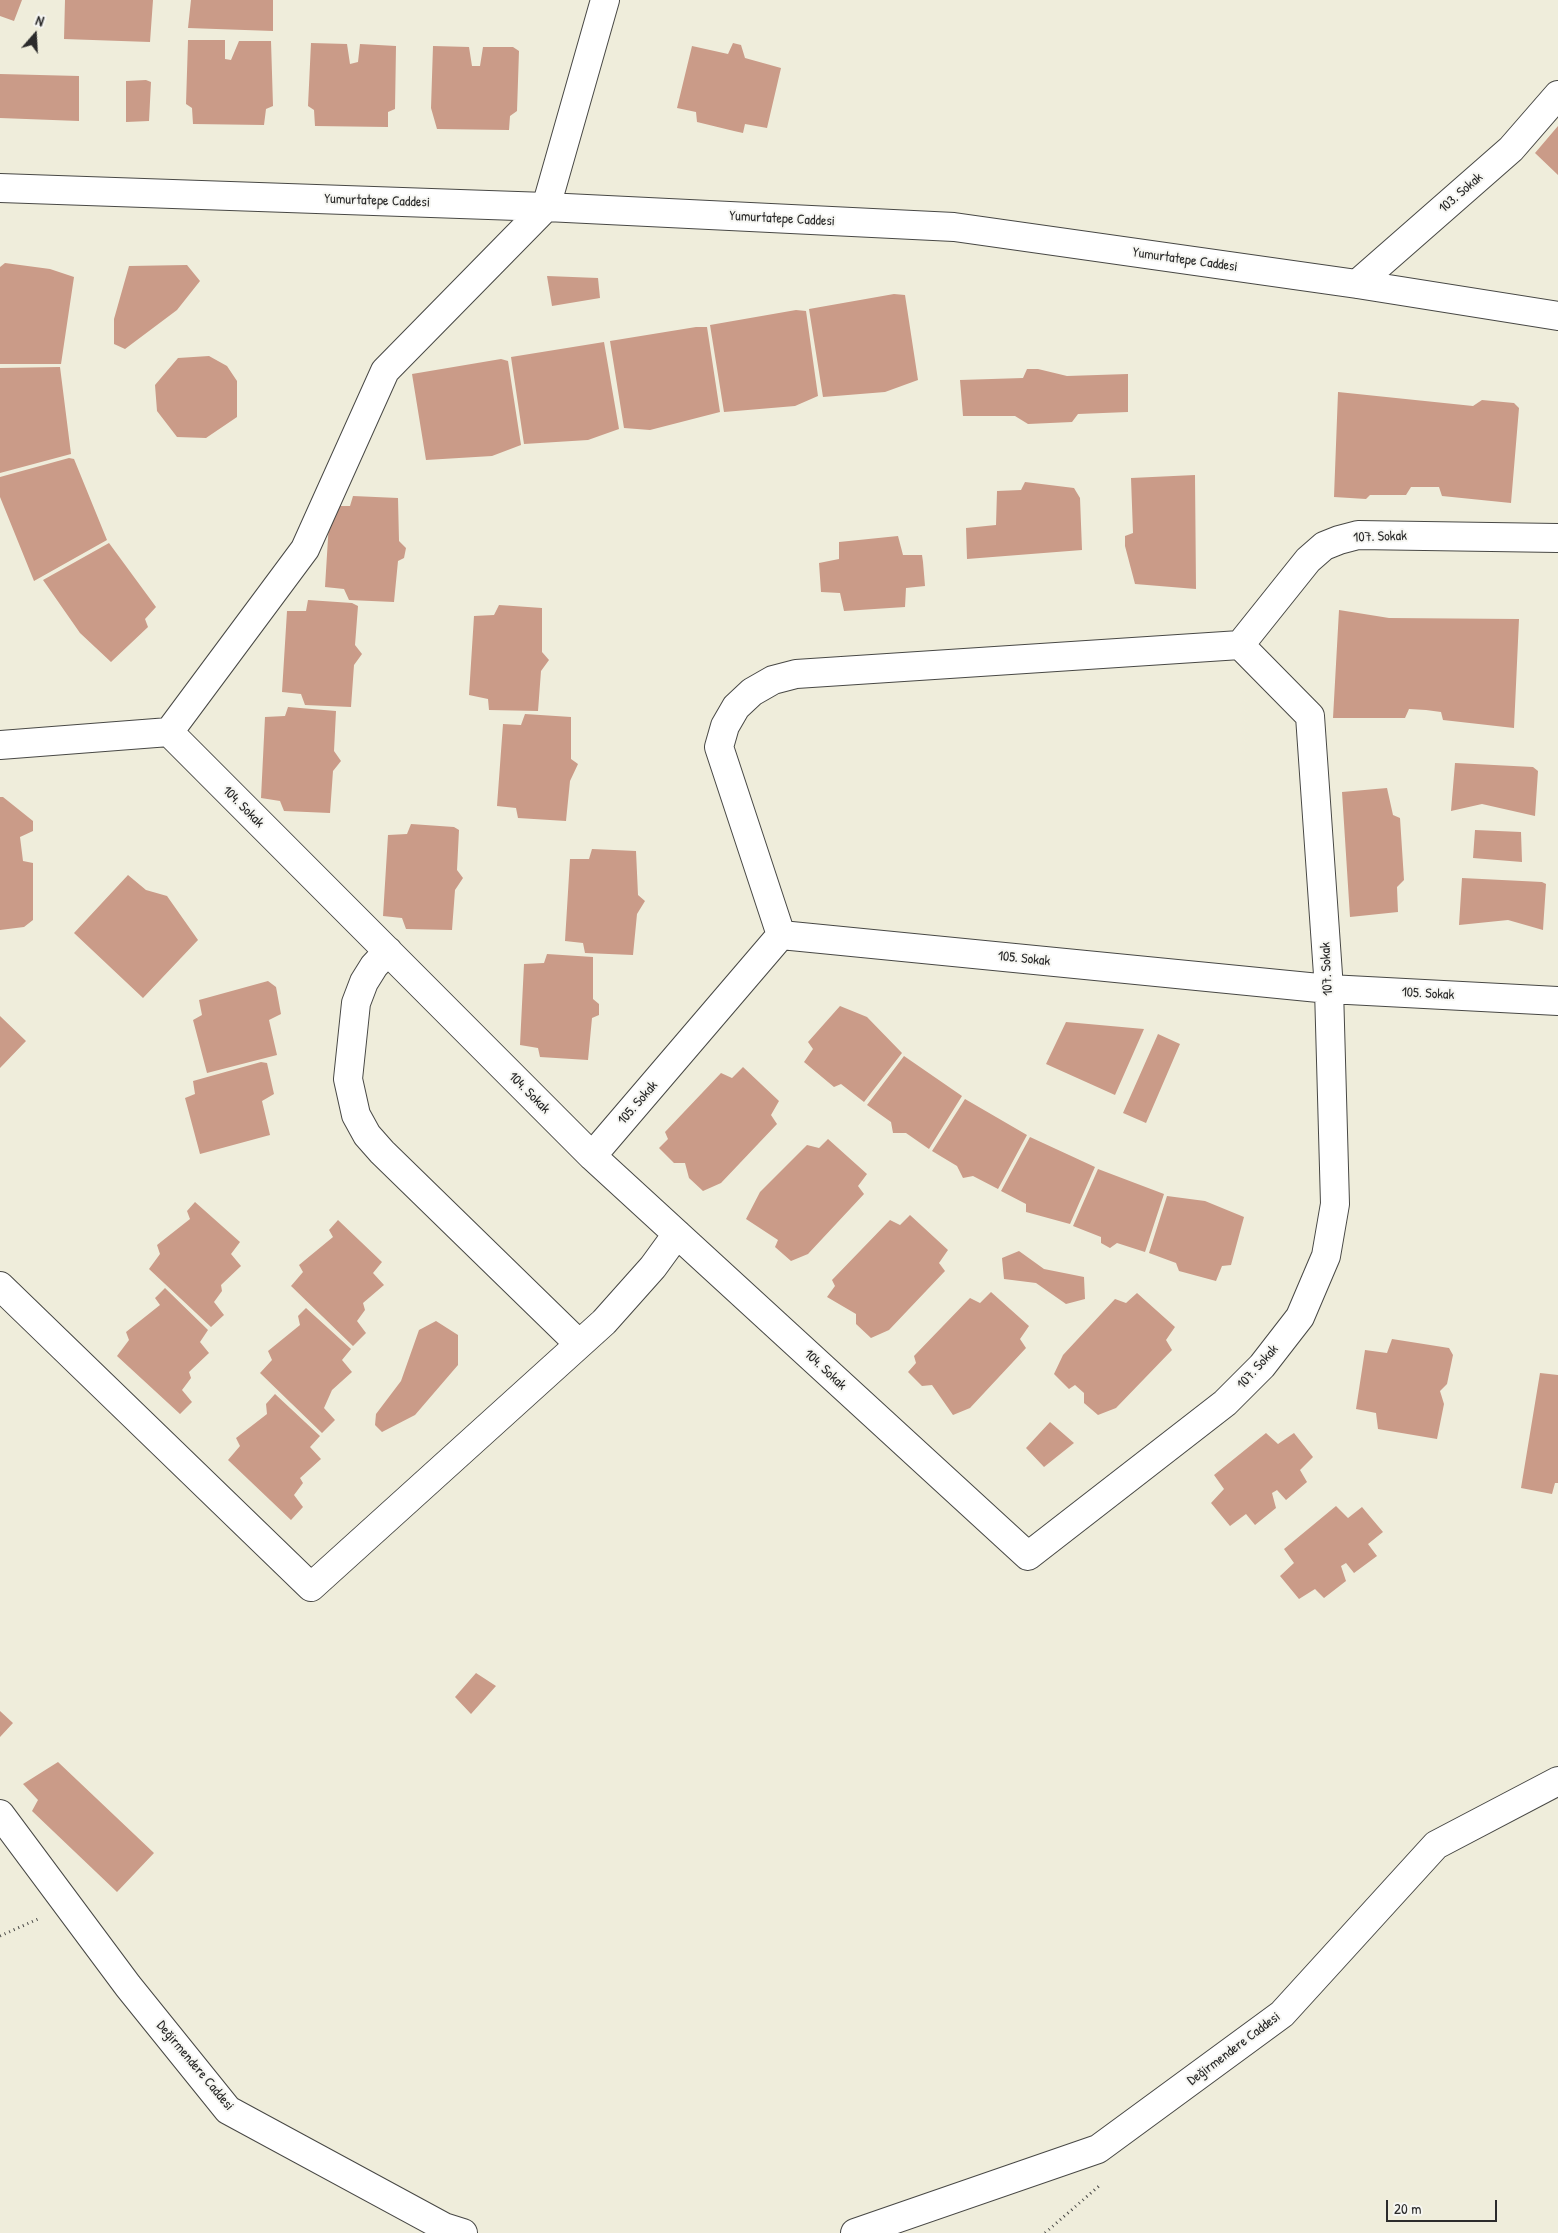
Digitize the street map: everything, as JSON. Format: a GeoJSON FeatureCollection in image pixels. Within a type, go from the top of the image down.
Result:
{"type":"FeatureCollection","features":[{"type":"Feature","properties":{"kind":"street"},"geometry":{"type":"LineString","coordinates":[[0,745],[169,732],[305,548],[384,371],[546,207],[605,0]]}},
{"type":"Feature","properties":{"kind":"street","name":"103. Sokak"},"geometry":{"type":"LineString","coordinates":[[1357,284],[1511,149],[1558,95]]}},
{"type":"Feature","properties":{"kind":"street","name":"Yumurtatepe Caddesi"},"geometry":{"type":"LineString","coordinates":[[0,188],[546,207],[954,227],[1357,284],[1558,316]]}},
{"type":"Feature","properties":{"kind":"street","name":"107. Sokak"},"geometry":{"type":"LineString","coordinates":[[1028,1556],[1225,1403],[1262,1366],[1300,1316],[1326,1256],[1334,1204],[1329,989],[1310,716],[1240,645],[1308,560],[1324,546],[1339,540],[1358,535],[1558,538]]}},
{"type":"Feature","properties":{"kind":"street"},"geometry":{"type":"LineString","coordinates":[[781,935],[719,747],[725,726],[736,707],[752,692],[773,680],[796,674],[1240,645]]}},
{"type":"Feature","properties":{"kind":"street","name":"104. Sokak"},"geometry":{"type":"LineString","coordinates":[[169,732],[592,1156],[1028,1556]]}},
{"type":"Feature","properties":{"kind":"street","name":"105. Sokak"},"geometry":{"type":"LineString","coordinates":[[592,1156],[781,935],[1329,989],[1558,1001]]}},
{"type":"Feature","properties":{"kind":"street"},"geometry":{"type":"LineString","coordinates":[[388,952],[374,966],[364,982],[356,1003],[348,1078],[356,1115],[367,1136],[382,1152],[579,1344]]}},
{"type":"Feature","properties":{"kind":"street"},"geometry":{"type":"LineString","coordinates":[[0,1286],[311,1587],[627,1299],[677,1234]]}},
{"type":"Feature","properties":{"kind":"street","name":"Değirmendere Caddesi"},"geometry":{"type":"LineString","coordinates":[[855,2233],[1098,2149],[1282,2014],[1436,1845],[1558,1781]]}},
{"type":"Feature","properties":{"kind":"street","name":"Değirmendere Caddesi"},"geometry":{"type":"LineString","coordinates":[[0,1814],[128,1986],[228,2110],[444,2227],[463,2233]]}},
{"type":"Feature","properties":{"kind":"path"},"geometry":{"type":"LineString","coordinates":[[0,1936],[68,1904]]}},
{"type":"Feature","properties":{"kind":"building"},"geometry":{"type":"Polygon","coordinates":[[[0,0],[22,0],[14,21],[0,16],[0,0]]]}},
{"type":"Feature","properties":{"kind":"building"},"geometry":{"type":"Polygon","coordinates":[[[65,0],[153,0],[150,42],[64,39],[65,0]]]}},
{"type":"Feature","properties":{"kind":"building"},"geometry":{"type":"Polygon","coordinates":[[[191,0],[273,0],[273,31],[188,28],[191,0]]]}},
{"type":"Feature","properties":{"kind":"building"},"geometry":{"type":"Polygon","coordinates":[[[188,40],[225,40],[225,59],[231,60],[239,41],[271,41],[273,106],[266,109],[264,125],[193,124],[192,108],[186,104],[188,40]]]}},
{"type":"Feature","properties":{"kind":"building"},"geometry":{"type":"Polygon","coordinates":[[[311,43],[347,44],[350,64],[358,62],[360,44],[396,46],[395,109],[388,112],[388,127],[315,126],[314,110],[308,106],[311,43]]]}},
{"type":"Feature","properties":{"kind":"building"},"geometry":{"type":"Polygon","coordinates":[[[733,43],[741,45],[745,58],[781,68],[767,128],[745,124],[743,133],[697,122],[696,112],[677,108],[692,46],[728,54],[733,43]]]}},
{"type":"Feature","properties":{"kind":"building"},"geometry":{"type":"Polygon","coordinates":[[[433,46],[469,47],[472,66],[480,66],[483,47],[513,47],[519,51],[517,111],[510,116],[509,130],[437,129],[431,108],[433,46]]]}},
{"type":"Feature","properties":{"kind":"building"},"geometry":{"type":"Polygon","coordinates":[[[0,74],[79,76],[79,121],[0,118],[0,74]]]}},
{"type":"Feature","properties":{"kind":"building"},"geometry":{"type":"Polygon","coordinates":[[[146,80],[151,82],[149,121],[126,122],[126,81],[146,80]]]}},
{"type":"Feature","properties":{"kind":"building"},"geometry":{"type":"Polygon","coordinates":[[[1558,126],[1558,175],[1535,153],[1558,126]]]}},
{"type":"Feature","properties":{"kind":"building"},"geometry":{"type":"Polygon","coordinates":[[[5,263],[50,269],[74,277],[61,364],[0,364],[0,267],[5,263]]]}},
{"type":"Feature","properties":{"kind":"building"},"geometry":{"type":"Polygon","coordinates":[[[187,265],[200,281],[177,310],[125,349],[114,344],[114,319],[129,266],[187,265]]]}},
{"type":"Feature","properties":{"kind":"building"},"geometry":{"type":"Polygon","coordinates":[[[547,276],[598,278],[600,298],[552,306],[547,276]]]}},
{"type":"Feature","properties":{"kind":"building"},"geometry":{"type":"Polygon","coordinates":[[[894,294],[905,295],[918,380],[885,392],[823,397],[809,309],[894,294]]]}},
{"type":"Feature","properties":{"kind":"building"},"geometry":{"type":"Polygon","coordinates":[[[796,310],[806,311],[818,396],[795,406],[724,412],[710,325],[796,310]]]}},
{"type":"Feature","properties":{"kind":"building"},"geometry":{"type":"Polygon","coordinates":[[[696,327],[707,327],[720,412],[650,430],[624,428],[610,341],[696,327]]]}},
{"type":"Feature","properties":{"kind":"building"},"geometry":{"type":"Polygon","coordinates":[[[604,342],[619,429],[588,440],[524,444],[511,357],[604,342]]]}},
{"type":"Feature","properties":{"kind":"building"},"geometry":{"type":"Polygon","coordinates":[[[209,356],[227,366],[237,381],[237,417],[206,438],[177,437],[157,411],[155,385],[178,358],[209,356]]]}},
{"type":"Feature","properties":{"kind":"building"},"geometry":{"type":"Polygon","coordinates":[[[501,359],[508,361],[521,445],[492,456],[426,460],[412,374],[501,359]]]}},
{"type":"Feature","properties":{"kind":"building"},"geometry":{"type":"Polygon","coordinates":[[[60,367],[71,454],[0,473],[0,368],[60,367]]]}},
{"type":"Feature","properties":{"kind":"building"},"geometry":{"type":"Polygon","coordinates":[[[1027,369],[1038,369],[1067,376],[1128,374],[1128,412],[1078,414],[1072,422],[1028,424],[1015,416],[963,416],[960,380],[1023,378],[1027,369]]]}},
{"type":"Feature","properties":{"kind":"building"},"geometry":{"type":"Polygon","coordinates":[[[1338,392],[1473,406],[1482,400],[1514,403],[1519,408],[1511,503],[1442,496],[1439,487],[1411,487],[1406,495],[1370,495],[1366,499],[1334,497],[1338,392]]]}},
{"type":"Feature","properties":{"kind":"building"},"geometry":{"type":"Polygon","coordinates":[[[69,458],[74,459],[107,540],[34,581],[0,497],[0,477],[69,458]]]}},
{"type":"Feature","properties":{"kind":"building"},"geometry":{"type":"Polygon","coordinates":[[[1195,475],[1196,589],[1135,584],[1125,546],[1125,536],[1133,533],[1131,478],[1195,475]]]}},
{"type":"Feature","properties":{"kind":"building"},"geometry":{"type":"Polygon","coordinates":[[[1025,482],[1074,488],[1080,498],[1082,550],[967,559],[966,528],[996,525],[997,491],[1021,490],[1025,482]]]}},
{"type":"Feature","properties":{"kind":"building"},"geometry":{"type":"Polygon","coordinates":[[[353,496],[398,498],[399,541],[406,548],[404,558],[398,561],[394,602],[349,600],[344,589],[325,587],[330,506],[350,506],[353,496]]]}},
{"type":"Feature","properties":{"kind":"building"},"geometry":{"type":"Polygon","coordinates":[[[898,536],[903,555],[922,555],[923,562],[925,586],[906,588],[905,607],[844,611],[840,593],[821,592],[819,563],[839,559],[839,542],[898,536]]]}},
{"type":"Feature","properties":{"kind":"building"},"geometry":{"type":"Polygon","coordinates":[[[109,543],[156,607],[145,619],[148,627],[111,662],[80,633],[43,580],[109,543]]]}},
{"type":"Feature","properties":{"kind":"building"},"geometry":{"type":"Polygon","coordinates":[[[308,600],[352,603],[358,606],[355,645],[362,654],[354,665],[351,707],[305,705],[301,694],[282,692],[287,611],[306,611],[308,600]]]}},
{"type":"Feature","properties":{"kind":"building"},"geometry":{"type":"Polygon","coordinates":[[[499,605],[542,608],[542,652],[549,660],[541,671],[538,711],[489,710],[488,699],[469,695],[474,616],[494,615],[499,605]]]}},
{"type":"Feature","properties":{"kind":"building"},"geometry":{"type":"Polygon","coordinates":[[[1339,610],[1389,618],[1519,619],[1514,728],[1443,720],[1441,712],[1409,709],[1405,718],[1333,718],[1339,610]]]}},
{"type":"Feature","properties":{"kind":"building"},"geometry":{"type":"Polygon","coordinates":[[[288,707],[336,711],[334,751],[341,761],[333,771],[330,813],[284,811],[280,801],[261,798],[265,717],[285,716],[288,707]]]}},
{"type":"Feature","properties":{"kind":"building"},"geometry":{"type":"Polygon","coordinates":[[[525,714],[571,717],[571,759],[578,764],[570,781],[566,821],[518,818],[516,808],[497,806],[503,724],[521,725],[525,714]]]}},
{"type":"Feature","properties":{"kind":"building"},"geometry":{"type":"Polygon","coordinates":[[[1455,763],[1533,767],[1538,771],[1535,816],[1482,804],[1451,811],[1455,763]]]}},
{"type":"Feature","properties":{"kind":"building"},"geometry":{"type":"Polygon","coordinates":[[[1387,788],[1393,815],[1400,818],[1404,880],[1397,887],[1398,912],[1350,917],[1342,792],[1387,788]]]}},
{"type":"Feature","properties":{"kind":"building"},"geometry":{"type":"Polygon","coordinates":[[[0,797],[3,797],[33,821],[33,831],[20,837],[23,861],[33,863],[33,920],[24,927],[0,930],[0,797]]]}},
{"type":"Feature","properties":{"kind":"building"},"geometry":{"type":"Polygon","coordinates":[[[411,824],[454,827],[459,830],[457,870],[463,878],[455,890],[452,930],[406,929],[402,918],[383,916],[388,835],[407,834],[411,824]]]}},
{"type":"Feature","properties":{"kind":"building"},"geometry":{"type":"Polygon","coordinates":[[[1475,830],[1521,832],[1522,862],[1473,858],[1475,830]]]}},
{"type":"Feature","properties":{"kind":"building"},"geometry":{"type":"Polygon","coordinates":[[[592,849],[636,851],[638,895],[645,901],[637,914],[633,955],[585,953],[583,943],[565,941],[570,859],[589,859],[592,849]]]}},
{"type":"Feature","properties":{"kind":"building"},"geometry":{"type":"Polygon","coordinates":[[[128,875],[146,890],[167,896],[198,940],[143,998],[74,933],[128,875]]]}},
{"type":"Feature","properties":{"kind":"building"},"geometry":{"type":"Polygon","coordinates":[[[1462,878],[1542,882],[1546,884],[1543,930],[1508,920],[1459,925],[1462,878]]]}},
{"type":"Feature","properties":{"kind":"building"},"geometry":{"type":"Polygon","coordinates":[[[547,954],[593,957],[593,999],[599,1004],[599,1015],[592,1018],[588,1060],[540,1057],[538,1048],[520,1045],[524,964],[544,963],[547,954]]]}},
{"type":"Feature","properties":{"kind":"building"},"geometry":{"type":"Polygon","coordinates":[[[268,981],[276,987],[281,1014],[269,1020],[277,1055],[207,1073],[193,1020],[202,1015],[199,1000],[268,981]]]}},
{"type":"Feature","properties":{"kind":"building"},"geometry":{"type":"Polygon","coordinates":[[[840,1006],[867,1017],[902,1053],[864,1102],[841,1084],[834,1087],[804,1062],[813,1049],[808,1042],[840,1006]]]}},
{"type":"Feature","properties":{"kind":"building"},"geometry":{"type":"Polygon","coordinates":[[[0,1016],[26,1041],[0,1068],[0,1016]]]}},
{"type":"Feature","properties":{"kind":"building"},"geometry":{"type":"Polygon","coordinates":[[[1066,1022],[1144,1029],[1115,1095],[1046,1064],[1066,1022]]]}},
{"type":"Feature","properties":{"kind":"building"},"geometry":{"type":"Polygon","coordinates":[[[1158,1034],[1180,1044],[1146,1123],[1123,1113],[1158,1034]]]}},
{"type":"Feature","properties":{"kind":"building"},"geometry":{"type":"Polygon","coordinates":[[[904,1056],[962,1096],[929,1149],[906,1133],[893,1133],[891,1122],[867,1105],[904,1056]]]}},
{"type":"Feature","properties":{"kind":"building"},"geometry":{"type":"Polygon","coordinates":[[[261,1062],[267,1063],[274,1094],[262,1101],[270,1135],[200,1154],[185,1098],[195,1094],[193,1081],[261,1062]]]}},
{"type":"Feature","properties":{"kind":"building"},"geometry":{"type":"Polygon","coordinates":[[[743,1067],[779,1101],[771,1115],[777,1124],[721,1183],[703,1191],[689,1178],[685,1163],[674,1163],[659,1148],[668,1139],[665,1132],[721,1073],[732,1078],[743,1067]]]}},
{"type":"Feature","properties":{"kind":"building"},"geometry":{"type":"Polygon","coordinates":[[[965,1099],[1027,1135],[998,1189],[973,1176],[963,1178],[957,1166],[932,1151],[965,1099]]]}},
{"type":"Feature","properties":{"kind":"building"},"geometry":{"type":"Polygon","coordinates":[[[1030,1137],[1095,1167],[1070,1224],[1026,1212],[1026,1204],[1001,1191],[1030,1137]]]}},
{"type":"Feature","properties":{"kind":"building"},"geometry":{"type":"Polygon","coordinates":[[[828,1139],[867,1174],[858,1186],[864,1194],[808,1254],[791,1261],[775,1247],[778,1240],[746,1219],[760,1192],[807,1145],[819,1148],[828,1139]]]}},
{"type":"Feature","properties":{"kind":"building"},"geometry":{"type":"Polygon","coordinates":[[[1098,1169],[1164,1194],[1145,1252],[1117,1243],[1110,1248],[1101,1243],[1101,1237],[1073,1226],[1098,1169]]]}},
{"type":"Feature","properties":{"kind":"building"},"geometry":{"type":"Polygon","coordinates":[[[1167,1196],[1205,1201],[1244,1217],[1231,1265],[1222,1266],[1216,1281],[1179,1271],[1176,1263],[1149,1253],[1167,1196]]]}},
{"type":"Feature","properties":{"kind":"building"},"geometry":{"type":"Polygon","coordinates":[[[195,1202],[240,1242],[231,1254],[241,1266],[221,1285],[222,1291],[214,1302],[224,1315],[211,1327],[149,1269],[160,1254],[157,1245],[190,1219],[187,1211],[195,1202]]]}},
{"type":"Feature","properties":{"kind":"building"},"geometry":{"type":"Polygon","coordinates":[[[910,1215],[948,1250],[939,1263],[945,1271],[889,1330],[871,1338],[856,1324],[856,1314],[827,1297],[835,1286],[832,1280],[890,1220],[900,1225],[910,1215]]]}},
{"type":"Feature","properties":{"kind":"building"},"geometry":{"type":"Polygon","coordinates":[[[338,1220],[382,1262],[373,1273],[384,1285],[363,1303],[365,1310],[357,1321],[366,1333],[353,1346],[291,1286],[303,1272],[299,1265],[333,1237],[329,1230],[338,1220]]]}},
{"type":"Feature","properties":{"kind":"building"},"geometry":{"type":"Polygon","coordinates":[[[1019,1251],[1044,1269],[1084,1277],[1085,1299],[1066,1304],[1036,1283],[1004,1279],[1002,1258],[1019,1251]]]}},
{"type":"Feature","properties":{"kind":"building"},"geometry":{"type":"Polygon","coordinates":[[[165,1288],[208,1330],[200,1342],[209,1353],[189,1372],[191,1378],[182,1390],[192,1402],[180,1414],[117,1356],[129,1340],[126,1332],[160,1305],[155,1298],[165,1288]]]}},
{"type":"Feature","properties":{"kind":"building"},"geometry":{"type":"Polygon","coordinates":[[[991,1292],[1029,1326],[1020,1339],[1026,1348],[970,1408],[953,1415],[932,1385],[922,1386],[908,1372],[916,1363],[914,1356],[970,1298],[980,1303],[991,1292]]]}},
{"type":"Feature","properties":{"kind":"building"},"geometry":{"type":"Polygon","coordinates":[[[1137,1293],[1175,1327],[1166,1340],[1172,1350],[1116,1408],[1098,1415],[1084,1403],[1084,1393],[1075,1385],[1069,1389],[1054,1374],[1063,1355],[1115,1299],[1126,1303],[1137,1293]]]}},
{"type":"Feature","properties":{"kind":"building"},"geometry":{"type":"Polygon","coordinates":[[[306,1308],[351,1349],[342,1360],[352,1372],[332,1390],[324,1408],[335,1420],[322,1433],[260,1373],[272,1360],[268,1351],[300,1325],[298,1316],[306,1308]]]}},
{"type":"Feature","properties":{"kind":"building"},"geometry":{"type":"Polygon","coordinates":[[[436,1321],[458,1335],[458,1365],[415,1415],[382,1432],[375,1425],[376,1414],[401,1381],[419,1330],[436,1321]]]}},
{"type":"Feature","properties":{"kind":"building"},"geometry":{"type":"Polygon","coordinates":[[[1392,1339],[1449,1348],[1453,1355],[1447,1384],[1440,1391],[1444,1404],[1437,1439],[1378,1429],[1376,1413],[1356,1409],[1365,1350],[1387,1353],[1392,1339]]]}},
{"type":"Feature","properties":{"kind":"building"},"geometry":{"type":"Polygon","coordinates":[[[1540,1373],[1558,1375],[1558,1483],[1555,1483],[1552,1494],[1521,1488],[1540,1373]]]}},
{"type":"Feature","properties":{"kind":"building"},"geometry":{"type":"Polygon","coordinates":[[[275,1394],[320,1436],[310,1447],[321,1459],[300,1478],[303,1483],[294,1495],[303,1507],[291,1520],[228,1460],[240,1446],[236,1438],[267,1414],[266,1404],[275,1394]]]}},
{"type":"Feature","properties":{"kind":"building"},"geometry":{"type":"Polygon","coordinates":[[[1050,1422],[1074,1443],[1044,1467],[1026,1448],[1050,1422]]]}},
{"type":"Feature","properties":{"kind":"building"},"geometry":{"type":"Polygon","coordinates":[[[1266,1433],[1278,1444],[1294,1433],[1313,1457],[1300,1470],[1307,1482],[1286,1500],[1277,1490],[1272,1493],[1276,1508],[1255,1525],[1246,1514],[1230,1526],[1211,1503],[1224,1489],[1214,1475],[1266,1433]]]}},
{"type":"Feature","properties":{"kind":"building"},"geometry":{"type":"Polygon","coordinates":[[[1336,1506],[1348,1518],[1362,1507],[1383,1532],[1368,1544],[1377,1556],[1354,1573],[1346,1563],[1341,1566],[1346,1581],[1324,1598],[1315,1589],[1299,1599],[1280,1576],[1294,1563],[1284,1549],[1336,1506]]]}},
{"type":"Feature","properties":{"kind":"building"},"geometry":{"type":"Polygon","coordinates":[[[476,1673],[496,1686],[471,1714],[455,1697],[476,1673]]]}},
{"type":"Feature","properties":{"kind":"building"},"geometry":{"type":"Polygon","coordinates":[[[0,1711],[13,1723],[0,1737],[0,1711]]]}},
{"type":"Feature","properties":{"kind":"building"},"geometry":{"type":"Polygon","coordinates":[[[58,1762],[154,1853],[117,1892],[32,1811],[38,1800],[23,1784],[58,1762]]]}}]}
